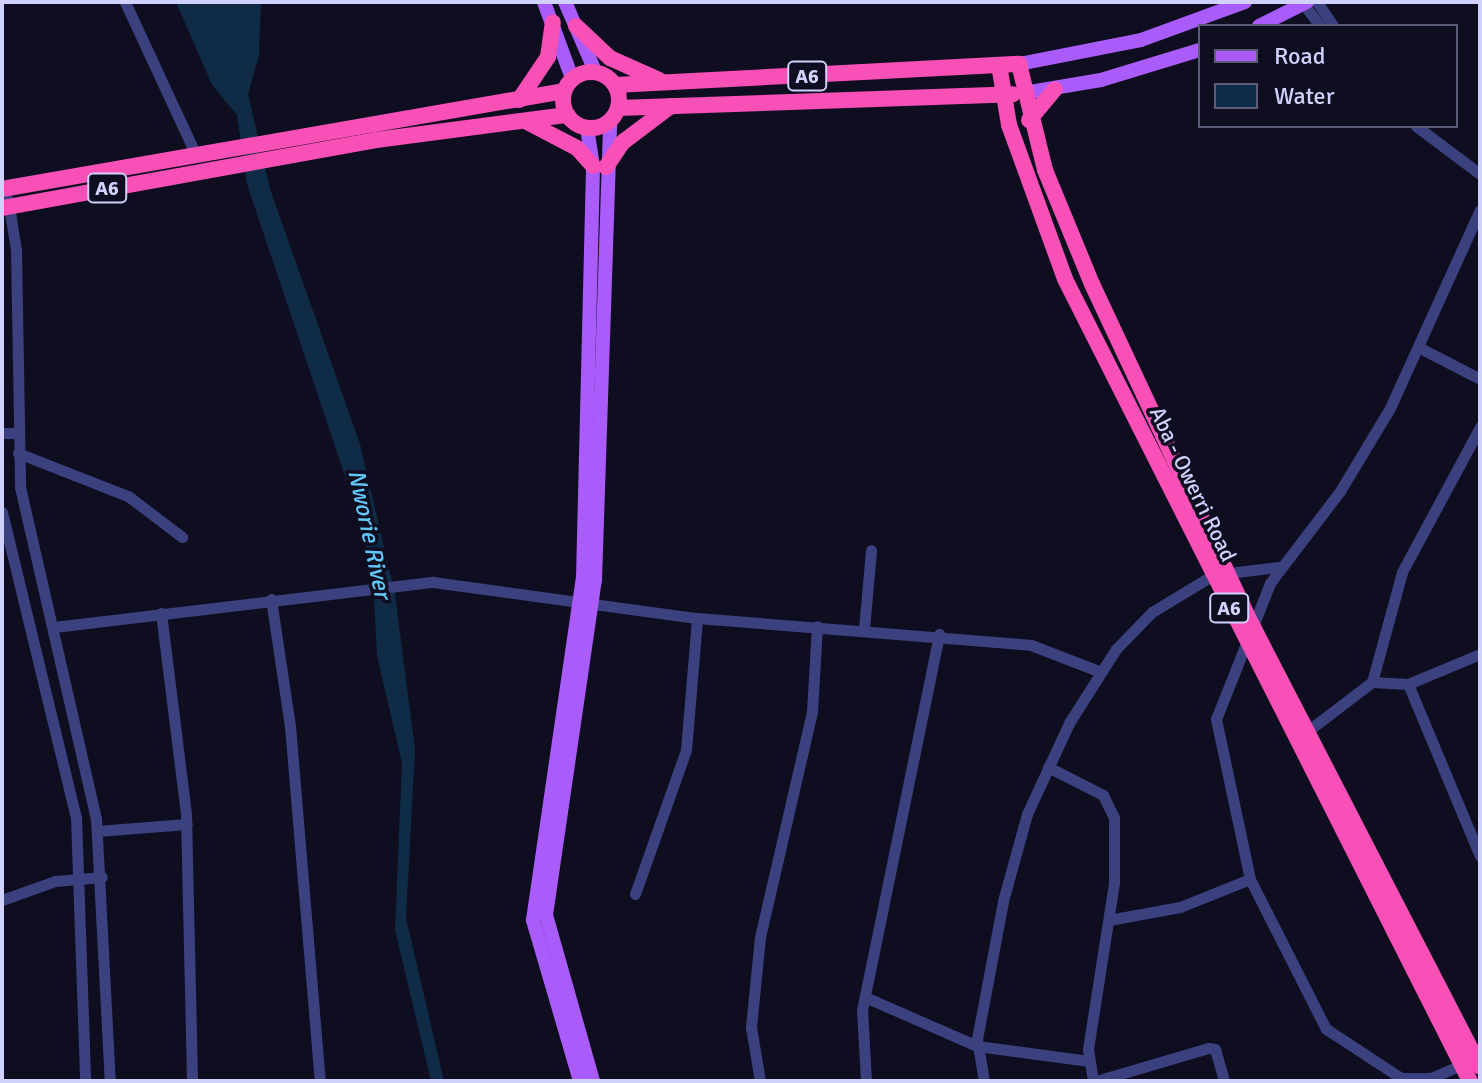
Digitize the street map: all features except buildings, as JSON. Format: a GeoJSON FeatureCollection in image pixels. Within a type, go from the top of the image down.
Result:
{"type":"FeatureCollection","features":[{"type":"Feature","properties":{"kind":"highway"},"geometry":{"type":"LineString","coordinates":[[519,100],[548,57],[553,22]]}},
{"type":"Feature","properties":{"kind":"highway"},"geometry":{"type":"LineString","coordinates":[[576,26],[610,58],[664,82]]}},
{"type":"Feature","properties":{"kind":"highway","name":"A6"},"geometry":{"type":"LineString","coordinates":[[615,85],[1019,64]]}},
{"type":"Feature","properties":{"kind":"highway","name":"Aba - Owerri Road"},"geometry":{"type":"LineString","coordinates":[[1019,64],[1029,120],[1066,226],[1220,573],[1246,644],[1474,1061]]}},
{"type":"Feature","properties":{"kind":"highway","name":"Aba - Owerri Road"},"geometry":{"type":"LineString","coordinates":[[999,65],[1009,125],[1065,279],[1220,573],[1309,730],[1474,1061],[1470,1081]]}},
{"type":"Feature","properties":{"kind":"highway","name":"A6"},"geometry":{"type":"LineString","coordinates":[[314,144],[519,100],[568,85],[595,71]]}},
{"type":"Feature","properties":{"kind":"highway"},"geometry":{"type":"LineString","coordinates":[[595,71],[615,85],[614,115]]}},
{"type":"Feature","properties":{"kind":"highway"},"geometry":{"type":"LineString","coordinates":[[761,79],[762,104]]}},
{"type":"Feature","properties":{"kind":"highway"},"geometry":{"type":"LineString","coordinates":[[568,85],[567,115],[587,128]]}},
{"type":"Feature","properties":{"kind":"highway"},"geometry":{"type":"LineString","coordinates":[[1029,120],[1055,89]]}},
{"type":"Feature","properties":{"kind":"highway","name":"A6"},"geometry":{"type":"LineString","coordinates":[[587,128],[614,115],[672,106],[1024,93]]}},
{"type":"Feature","properties":{"kind":"highway","name":"A6"},"geometry":{"type":"LineString","coordinates":[[975,96],[991,101],[1009,125]]}},
{"type":"Feature","properties":{"kind":"highway"},"geometry":{"type":"LineString","coordinates":[[522,120],[577,148],[599,167],[623,142],[672,106]]}},
{"type":"Feature","properties":{"kind":"highway","name":"A6"},"geometry":{"type":"LineString","coordinates":[[4,189],[314,144],[567,115]]}},
{"type":"Feature","properties":{"kind":"highway","name":"A6"},"geometry":{"type":"LineString","coordinates":[[6,207],[206,161]]}},
{"type":"Feature","properties":{"kind":"main road"},"geometry":{"type":"LineString","coordinates":[[544,2],[553,22],[568,85]]}},
{"type":"Feature","properties":{"kind":"main road"},"geometry":{"type":"LineString","coordinates":[[565,2],[595,71]]}},
{"type":"Feature","properties":{"kind":"main road"},"geometry":{"type":"LineString","coordinates":[[1019,64],[1141,40],[1245,2]]}},
{"type":"Feature","properties":{"kind":"main road"},"geometry":{"type":"LineString","coordinates":[[1263,24],[1307,3]]}},
{"type":"Feature","properties":{"kind":"main road"},"geometry":{"type":"LineString","coordinates":[[1024,93],[1055,89],[1198,51]]}},
{"type":"Feature","properties":{"kind":"main road"},"geometry":{"type":"LineString","coordinates":[[593,1081],[546,915],[586,605],[599,167],[614,115]]}},
{"type":"Feature","properties":{"kind":"main road"},"geometry":{"type":"LineString","coordinates":[[587,128],[599,167]]}},
{"type":"Feature","properties":{"kind":"main road"},"geometry":{"type":"LineString","coordinates":[[580,1081],[533,920],[586,605]]}},
{"type":"Feature","properties":{"kind":"street"},"geometry":{"type":"LineString","coordinates":[[125,2],[206,161]]}},
{"type":"Feature","properties":{"kind":"street"},"geometry":{"type":"LineString","coordinates":[[1307,3],[1319,24]]}},
{"type":"Feature","properties":{"kind":"street"},"geometry":{"type":"LineString","coordinates":[[1307,3],[1331,24]]}},
{"type":"Feature","properties":{"kind":"street"},"geometry":{"type":"LineString","coordinates":[[1419,128],[1480,174]]}},
{"type":"Feature","properties":{"kind":"street"},"geometry":{"type":"LineString","coordinates":[[4,189],[18,453],[97,831],[102,877],[110,1081]]}},
{"type":"Feature","properties":{"kind":"street"},"geometry":{"type":"LineString","coordinates":[[1474,1061],[1430,1078],[1401,1078],[1326,1029],[1250,879],[1216,719],[1278,567],[1340,491],[1420,348],[1480,210]]}},
{"type":"Feature","properties":{"kind":"street"},"geometry":{"type":"LineString","coordinates":[[1420,348],[1480,379]]}},
{"type":"Feature","properties":{"kind":"street"},"geometry":{"type":"LineString","coordinates":[[1309,730],[1372,682],[1402,572],[1480,427]]}},
{"type":"Feature","properties":{"kind":"street"},"geometry":{"type":"LineString","coordinates":[[2,433],[18,433]]}},
{"type":"Feature","properties":{"kind":"street"},"geometry":{"type":"LineString","coordinates":[[18,453],[128,496],[182,537]]}},
{"type":"Feature","properties":{"kind":"street"},"geometry":{"type":"LineString","coordinates":[[2,512],[67,765],[82,877],[85,1081]]}},
{"type":"Feature","properties":{"kind":"street"},"geometry":{"type":"LineString","coordinates":[[864,629],[871,550]]}},
{"type":"Feature","properties":{"kind":"street"},"geometry":{"type":"LineString","coordinates":[[984,1081],[977,1046],[1003,901],[1027,814],[1048,767],[1101,672],[1152,612],[1220,573],[1278,567]]}},
{"type":"Feature","properties":{"kind":"street"},"geometry":{"type":"LineString","coordinates":[[54,627],[402,582],[697,618],[939,634],[1051,649],[1101,672]]}},
{"type":"Feature","properties":{"kind":"street"},"geometry":{"type":"LineString","coordinates":[[271,599],[290,726],[320,1081]]}},
{"type":"Feature","properties":{"kind":"street"},"geometry":{"type":"LineString","coordinates":[[161,613],[187,824],[192,1081]]}},
{"type":"Feature","properties":{"kind":"street"},"geometry":{"type":"LineString","coordinates":[[635,894],[686,750],[697,618]]}},
{"type":"Feature","properties":{"kind":"street"},"geometry":{"type":"LineString","coordinates":[[760,1081],[751,1027],[760,937],[812,712],[817,626]]}},
{"type":"Feature","properties":{"kind":"street"},"geometry":{"type":"LineString","coordinates":[[866,1081],[860,1048],[865,997],[939,634]]}},
{"type":"Feature","properties":{"kind":"street"},"geometry":{"type":"LineString","coordinates":[[1372,682],[1408,684],[1480,654]]}},
{"type":"Feature","properties":{"kind":"street"},"geometry":{"type":"LineString","coordinates":[[1408,684],[1480,856]]}},
{"type":"Feature","properties":{"kind":"street"},"geometry":{"type":"LineString","coordinates":[[1048,767],[1103,795],[1114,818],[1109,920],[1089,1061],[1095,1081],[1208,1048],[1215,1049],[1224,1081]]}},
{"type":"Feature","properties":{"kind":"street"},"geometry":{"type":"LineString","coordinates":[[97,831],[187,824]]}},
{"type":"Feature","properties":{"kind":"street"},"geometry":{"type":"LineString","coordinates":[[2,900],[82,877],[102,877]]}},
{"type":"Feature","properties":{"kind":"street"},"geometry":{"type":"LineString","coordinates":[[1109,920],[1180,907],[1250,879]]}},
{"type":"Feature","properties":{"kind":"street"},"geometry":{"type":"LineString","coordinates":[[865,997],[977,1046],[1089,1061]]}},
{"type":"Feature","properties":{"kind":"water","name":"Nworie River"},"geometry":{"type":"Polygon","coordinates":[[[176,2],[261,2],[259,55],[248,94],[270,189],[360,444],[395,594],[415,750],[406,918],[444,1081],[431,1081],[395,930],[402,763],[377,656],[373,574],[359,518],[247,184],[237,115],[212,85],[176,2]]]}}]}
